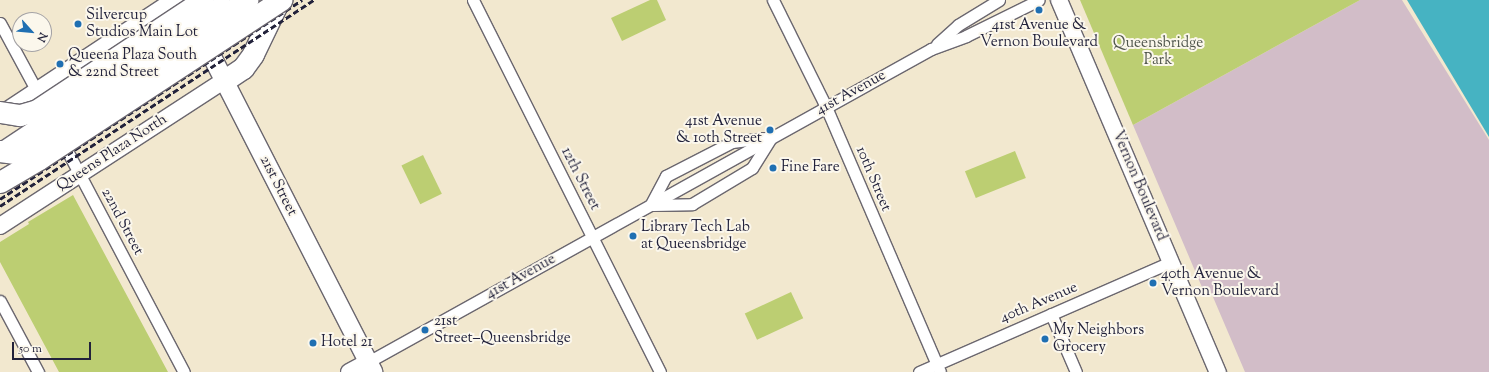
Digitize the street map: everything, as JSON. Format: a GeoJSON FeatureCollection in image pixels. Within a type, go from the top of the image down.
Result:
{"type":"FeatureCollection","features":[{"type":"Feature","properties":{"kind":"highway"},"geometry":{"type":"LineString","coordinates":[[0,113],[20,115],[37,110],[203,0]]}},
{"type":"Feature","properties":{"kind":"highway"},"geometry":{"type":"LineString","coordinates":[[0,160],[240,0]]}},
{"type":"Feature","properties":{"kind":"highway"},"geometry":{"type":"LineString","coordinates":[[0,144],[21,144],[44,135],[248,0]]}},
{"type":"Feature","properties":{"kind":"highway"},"geometry":{"type":"LineString","coordinates":[[0,152],[21,154],[42,147],[269,0]]}},
{"type":"Feature","properties":{"kind":"highway"},"geometry":{"type":"LineString","coordinates":[[225,80],[243,68],[253,54],[280,0]]}},
{"type":"Feature","properties":{"kind":"highway"},"geometry":{"type":"LineString","coordinates":[[0,182],[39,159],[280,0]]}},
{"type":"Feature","properties":{"kind":"main road"},"geometry":{"type":"LineString","coordinates":[[0,113],[37,91],[174,0]]}},
{"type":"Feature","properties":{"kind":"main road","name":"21st Street"},"geometry":{"type":"LineString","coordinates":[[183,0],[370,367]]}},
{"type":"Feature","properties":{"kind":"main road","name":"Vernon Boulevard"},"geometry":{"type":"LineString","coordinates":[[1058,0],[1218,372]]}},
{"type":"Feature","properties":{"kind":"main road","name":"Queens Plaza North"},"geometry":{"type":"LineString","coordinates":[[0,226],[225,80]]}},
{"type":"Feature","properties":{"kind":"main road","name":"41st Avenue"},"geometry":{"type":"LineString","coordinates":[[349,372],[370,367]]}},
{"type":"Feature","properties":{"kind":"street"},"geometry":{"type":"LineString","coordinates":[[0,148],[223,0]]}},
{"type":"Feature","properties":{"kind":"street","name":"12th Street"},"geometry":{"type":"LineString","coordinates":[[473,0],[660,372]]}},
{"type":"Feature","properties":{"kind":"street","name":"10th Street"},"geometry":{"type":"LineString","coordinates":[[773,0],[826,107],[938,368]]}},
{"type":"Feature","properties":{"kind":"street","name":"41st Avenue"},"geometry":{"type":"LineString","coordinates":[[931,49],[958,25],[999,0]]}},
{"type":"Feature","properties":{"kind":"street","name":"41st Avenue"},"geometry":{"type":"LineString","coordinates":[[370,367],[592,237],[931,49],[966,36],[1039,0]]}},
{"type":"Feature","properties":{"kind":"street","name":"22nd Street"},"geometry":{"type":"LineString","coordinates":[[0,23],[184,372]]}},
{"type":"Feature","properties":{"kind":"street","name":"41st Avenue"},"geometry":{"type":"LineString","coordinates":[[650,205],[666,176],[732,142],[771,138]]}},
{"type":"Feature","properties":{"kind":"street","name":"41st Avenue"},"geometry":{"type":"LineString","coordinates":[[650,205],[692,204],[752,168],[771,138]]}},
{"type":"Feature","properties":{"kind":"street","name":"40th Avenue"},"geometry":{"type":"LineString","coordinates":[[919,372],[938,368],[1051,314],[1170,262]]}},
{"type":"Feature","properties":{"kind":"street"},"geometry":{"type":"LineString","coordinates":[[0,301],[38,372]]}},
{"type":"Feature","properties":{"kind":"street"},"geometry":{"type":"LineString","coordinates":[[1051,314],[1076,372]]}},
{"type":"Feature","properties":{"kind":"shaded area"},"geometry":{"type":"Polygon","coordinates":[[[1360,0],[1402,0],[1489,140],[1489,372],[1245,372],[1210,290],[1204,292],[1133,125],[1360,0]]]}},
{"type":"Feature","properties":{"kind":"green space"},"geometry":{"type":"Polygon","coordinates":[[[650,0],[657,0],[666,20],[622,41],[611,18],[650,0]]]}},
{"type":"Feature","properties":{"kind":"green space","name":"Queensbridge Park"},"geometry":{"type":"Polygon","coordinates":[[[1080,0],[1360,0],[1133,125],[1080,0]]]}},
{"type":"Feature","properties":{"kind":"green space"},"geometry":{"type":"Polygon","coordinates":[[[1015,151],[1026,178],[976,198],[965,171],[1015,151]]]}},
{"type":"Feature","properties":{"kind":"green space"},"geometry":{"type":"Polygon","coordinates":[[[423,155],[442,194],[420,204],[401,166],[423,155]]]}},
{"type":"Feature","properties":{"kind":"green space"},"geometry":{"type":"Polygon","coordinates":[[[73,195],[168,372],[59,372],[0,262],[0,242],[29,224],[28,222],[73,195]]]}},
{"type":"Feature","properties":{"kind":"green space"},"geometry":{"type":"Polygon","coordinates":[[[791,292],[803,318],[757,340],[745,314],[791,292]]]}},
{"type":"Feature","properties":{"kind":"water"},"geometry":{"type":"Polygon","coordinates":[[[1407,0],[1489,0],[1489,137],[1407,0]]]}},
{"type":"Feature","properties":{"kind":"railway"},"geometry":{"type":"LineString","coordinates":[[0,199],[302,0]]}},
{"type":"Feature","properties":{"kind":"railway"},"geometry":{"type":"LineString","coordinates":[[0,206],[314,0]]}},
{"type":"Feature","properties":{"kind":"place","name":"41st Avenue & Vernon Boulevard"},"geometry":{"type":"Point","coordinates":[1039,10]}},
{"type":"Feature","properties":{"kind":"place","name":"Silvercup Studios Main Lot"},"geometry":{"type":"Point","coordinates":[78,24]}},
{"type":"Feature","properties":{"kind":"place","name":"Queena Plaza South & 22nd Street"},"geometry":{"type":"Point","coordinates":[60,64]}},
{"type":"Feature","properties":{"kind":"place","name":"41st Avenue & 10th Street"},"geometry":{"type":"Point","coordinates":[770,130]}},
{"type":"Feature","properties":{"kind":"place","name":"Fine Fare"},"geometry":{"type":"Point","coordinates":[773,168]}},
{"type":"Feature","properties":{"kind":"place","name":"Library Tech Lab at Queensbridge"},"geometry":{"type":"Point","coordinates":[633,236]}},
{"type":"Feature","properties":{"kind":"place","name":"40th Avenue & Vernon Boulevard"},"geometry":{"type":"Point","coordinates":[1153,283]}},
{"type":"Feature","properties":{"kind":"place","name":"21st Street–Queensbridge"},"geometry":{"type":"Point","coordinates":[425,330]}},
{"type":"Feature","properties":{"kind":"place","name":"My Neighbors Grocery"},"geometry":{"type":"Point","coordinates":[1045,339]}},
{"type":"Feature","properties":{"kind":"place","name":"Hotel 21"},"geometry":{"type":"Point","coordinates":[313,343]}}]}
